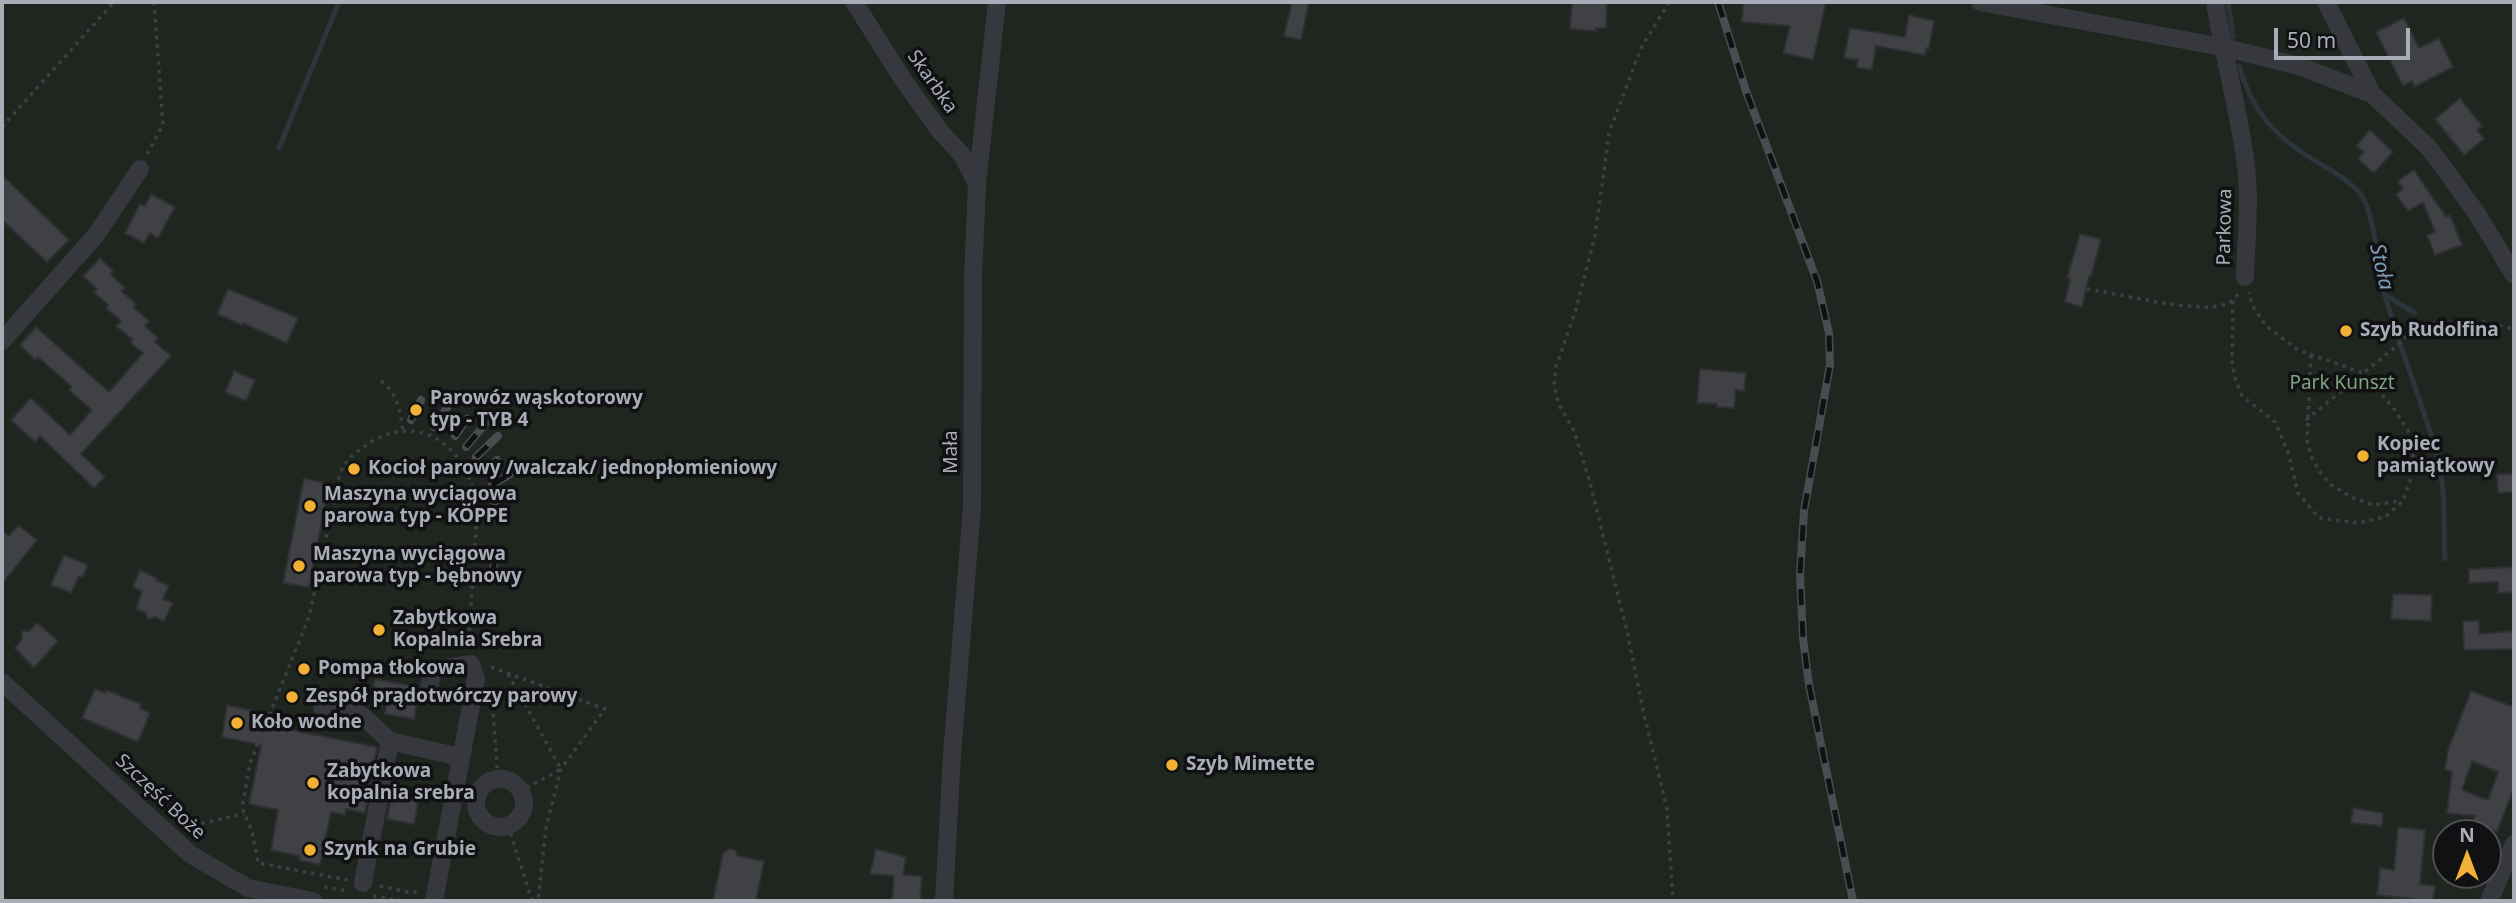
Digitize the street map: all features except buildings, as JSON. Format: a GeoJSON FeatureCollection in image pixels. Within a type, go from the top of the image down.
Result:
{"type":"FeatureCollection","features":[{"type":"Feature","properties":{"kind":"street","name":"Skarbka"},"geometry":{"type":"LineString","coordinates":[[853,2],[904,81],[939,130],[962,155],[977,184]]}},
{"type":"Feature","properties":{"kind":"street","name":"Mała"},"geometry":{"type":"LineString","coordinates":[[944,901],[952,755],[972,519],[973,276],[977,184],[997,2]]}},
{"type":"Feature","properties":{"kind":"street"},"geometry":{"type":"LineString","coordinates":[[1980,2],[2222,47],[2299,66],[2372,94]]}},
{"type":"Feature","properties":{"kind":"street","name":"Parkowa"},"geometry":{"type":"LineString","coordinates":[[2215,2],[2222,47],[2230,67],[2246,160],[2245,277]]}},
{"type":"Feature","properties":{"kind":"street"},"geometry":{"type":"LineString","coordinates":[[2326,2],[2372,94],[2429,148],[2476,212],[2514,275]]}},
{"type":"Feature","properties":{"kind":"street"},"geometry":{"type":"LineString","coordinates":[[2,341],[96,235],[140,169]]}},
{"type":"Feature","properties":{"kind":"street"},"geometry":{"type":"LineString","coordinates":[[428,692],[435,670],[471,664],[476,679],[435,896]]}},
{"type":"Feature","properties":{"kind":"street","name":"Szczęść Boże"},"geometry":{"type":"LineString","coordinates":[[2,682],[190,854],[248,888],[313,893]]}},
{"type":"Feature","properties":{"kind":"street"},"geometry":{"type":"LineString","coordinates":[[322,707],[359,714],[390,741],[460,757]]}},
{"type":"Feature","properties":{"kind":"street"},"geometry":{"type":"LineString","coordinates":[[361,890],[390,741]]}},
{"type":"Feature","properties":{"kind":"street"},"geometry":{"type":"LineString","coordinates":[[498,779],[510,781],[521,791],[524,807],[521,814],[508,825],[493,826],[486,822],[477,809],[477,794],[487,782],[498,779]]}},
{"type":"Feature","properties":{"kind":"street"},"geometry":{"type":"LineString","coordinates":[[448,825],[477,809]]}},
{"type":"Feature","properties":{"kind":"street"},"geometry":{"type":"LineString","coordinates":[[2488,901],[2514,844]]}},
{"type":"Feature","properties":{"kind":"path"},"geometry":{"type":"LineString","coordinates":[[2,127],[114,2]]}},
{"type":"Feature","properties":{"kind":"path"},"geometry":{"type":"LineString","coordinates":[[140,169],[163,125],[154,2]]}},
{"type":"Feature","properties":{"kind":"path"},"geometry":{"type":"LineString","coordinates":[[1669,2],[1642,48],[1609,133],[1595,236],[1576,309],[1556,367],[1554,386],[1559,405],[1574,431],[1589,479],[1627,631],[1667,809],[1672,901]]}},
{"type":"Feature","properties":{"kind":"path"},"geometry":{"type":"LineString","coordinates":[[2087,289],[2200,307],[2223,306],[2233,301],[2234,376],[2242,396],[2275,422],[2289,455],[2298,493],[2319,518],[2358,523],[2385,517],[2403,501],[2411,478],[2413,455],[2410,434],[2395,410],[2364,373],[2298,350],[2266,326],[2252,305],[2245,277]]}},
{"type":"Feature","properties":{"kind":"path","name":"Parkowa"},"geometry":{"type":"LineString","coordinates":[[2233,301],[2245,277]]}},
{"type":"Feature","properties":{"kind":"path"},"geometry":{"type":"LineString","coordinates":[[2306,421],[2399,344],[2419,323],[2483,323],[2514,329]]}},
{"type":"Feature","properties":{"kind":"path"},"geometry":{"type":"LineString","coordinates":[[2311,355],[2311,393],[2306,421],[2311,456],[2331,485],[2353,498],[2373,505],[2403,501]]}},
{"type":"Feature","properties":{"kind":"path"},"geometry":{"type":"LineString","coordinates":[[381,381],[391,390],[399,406],[403,431]]}},
{"type":"Feature","properties":{"kind":"path"},"geometry":{"type":"LineString","coordinates":[[258,870],[242,801],[250,763],[309,617],[340,473],[349,458],[384,436],[403,431],[433,437],[445,444],[462,464],[474,487],[477,516],[467,654],[471,664]]}},
{"type":"Feature","properties":{"kind":"path"},"geometry":{"type":"LineString","coordinates":[[490,679],[489,667],[605,709],[561,769],[546,828],[538,901]]}},
{"type":"Feature","properties":{"kind":"path"},"geometry":{"type":"LineString","coordinates":[[508,674],[561,769]]}},
{"type":"Feature","properties":{"kind":"path"},"geometry":{"type":"LineString","coordinates":[[491,692],[498,779]]}},
{"type":"Feature","properties":{"kind":"path"},"geometry":{"type":"LineString","coordinates":[[521,791],[561,769]]}},
{"type":"Feature","properties":{"kind":"path"},"geometry":{"type":"LineString","coordinates":[[188,836],[180,829],[244,814]]}},
{"type":"Feature","properties":{"kind":"path"},"geometry":{"type":"LineString","coordinates":[[508,825],[532,901]]}},
{"type":"Feature","properties":{"kind":"path"},"geometry":{"type":"LineString","coordinates":[[258,863],[402,901]]}},
{"type":"Feature","properties":{"kind":"path"},"geometry":{"type":"LineString","coordinates":[[313,893],[361,890],[413,893],[423,888],[435,896]]}},
{"type":"Feature","properties":{"kind":"green space","name":"Park Kunszt"},"geometry":{"type":"Polygon","coordinates":[[[2,2],[2514,2],[2514,901],[2,901],[2,2]]]}},
{"type":"Feature","properties":{"kind":"waterway"},"geometry":{"type":"LineString","coordinates":[[279,148],[339,2]]}},
{"type":"Feature","properties":{"kind":"waterway","name":"Stoła"},"geometry":{"type":"LineString","coordinates":[[2228,2],[2233,37]]}},
{"type":"Feature","properties":{"kind":"waterway","name":"Stoła"},"geometry":{"type":"LineString","coordinates":[[2239,66],[2251,97],[2278,133],[2302,153],[2351,184],[2365,201],[2390,313],[2440,468],[2444,501],[2445,559]]}},
{"type":"Feature","properties":{"kind":"waterway"},"geometry":{"type":"LineString","coordinates":[[2385,295],[2415,313]]}},
{"type":"Feature","properties":{"kind":"railway"},"geometry":{"type":"LineString","coordinates":[[1718,2],[1746,91],[1817,281],[1829,333],[1830,365],[1804,511],[1800,574],[1803,638],[1809,685],[1853,901]]}},
{"type":"Feature","properties":{"kind":"railway"},"geometry":{"type":"LineString","coordinates":[[434,427],[457,393]]}},
{"type":"Feature","properties":{"kind":"railway"},"geometry":{"type":"LineString","coordinates":[[411,420],[421,400]]}},
{"type":"Feature","properties":{"kind":"railway"},"geometry":{"type":"LineString","coordinates":[[455,436],[467,419]]}},
{"type":"Feature","properties":{"kind":"railway"},"geometry":{"type":"LineString","coordinates":[[466,447],[486,423]]}},
{"type":"Feature","properties":{"kind":"railway"},"geometry":{"type":"LineString","coordinates":[[476,457],[498,436]]}},
{"type":"Feature","properties":{"kind":"railway"},"geometry":{"type":"LineString","coordinates":[[486,468],[497,460]]}},
{"type":"Feature","properties":{"kind":"railway"},"geometry":{"type":"LineString","coordinates":[[492,485],[515,471]]}},
{"type":"Feature","properties":{"kind":"railway"},"geometry":{"type":"LineString","coordinates":[[494,502],[509,495]]}},
{"type":"Feature","properties":{"kind":"railway"},"geometry":{"type":"LineString","coordinates":[[493,570],[495,560]]}},
{"type":"Feature","properties":{"kind":"place","name":"Szyb Rudolfina"},"geometry":{"type":"Point","coordinates":[2346,331]}},
{"type":"Feature","properties":{"kind":"place","name":"Parowóz wąskotorowy typ - TYB 4"},"geometry":{"type":"Point","coordinates":[416,410]}},
{"type":"Feature","properties":{"kind":"place","name":"Kopiec pamiątkowy"},"geometry":{"type":"Point","coordinates":[2363,456]}},
{"type":"Feature","properties":{"kind":"place","name":"Kocioł parowy /walczak/ jednopłomieniowy"},"geometry":{"type":"Point","coordinates":[354,469]}},
{"type":"Feature","properties":{"kind":"place","name":"Maszyna wyciągowa parowa typ - KÖPPE"},"geometry":{"type":"Point","coordinates":[310,506]}},
{"type":"Feature","properties":{"kind":"place","name":"Maszyna wyciągowa parowa typ - bębnowy"},"geometry":{"type":"Point","coordinates":[299,566]}},
{"type":"Feature","properties":{"kind":"place","name":"Zabytkowa Kopalnia Srebra"},"geometry":{"type":"Point","coordinates":[379,630]}},
{"type":"Feature","properties":{"kind":"place","name":"Pompa tłokowa"},"geometry":{"type":"Point","coordinates":[304,669]}},
{"type":"Feature","properties":{"kind":"place","name":"Zespół prądotwórczy parowy"},"geometry":{"type":"Point","coordinates":[292,697]}},
{"type":"Feature","properties":{"kind":"place","name":"Koło wodne"},"geometry":{"type":"Point","coordinates":[237,723]}},
{"type":"Feature","properties":{"kind":"place","name":"Szyb Mimette"},"geometry":{"type":"Point","coordinates":[1172,765]}},
{"type":"Feature","properties":{"kind":"place","name":"Zabytkowa kopalnia srebra"},"geometry":{"type":"Point","coordinates":[313,783]}},
{"type":"Feature","properties":{"kind":"place","name":"Szynk na Grubie"},"geometry":{"type":"Point","coordinates":[310,850]}}]}
